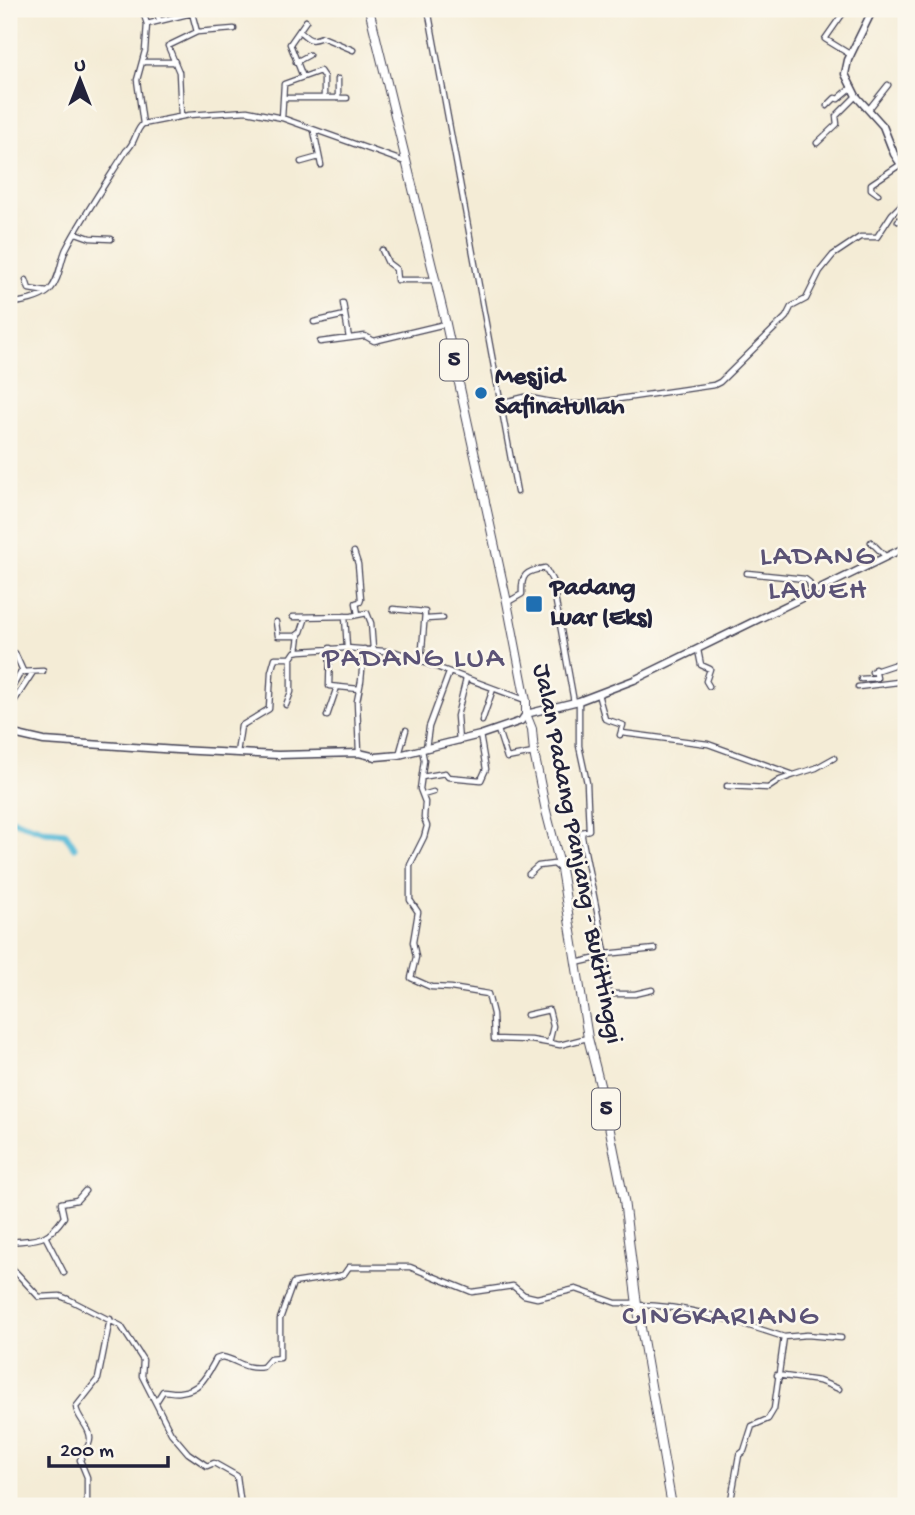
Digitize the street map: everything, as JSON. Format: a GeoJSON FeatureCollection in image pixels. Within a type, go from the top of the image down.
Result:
{"type":"FeatureCollection","features":[{"type":"Feature","properties":{"kind":"highway","name":"Jalan Padang Panjang - Bukittinggi"},"geometry":{"type":"LineString","coordinates":[[369,9],[446,324],[507,602],[526,701],[526,714],[532,729],[534,753],[561,869],[588,1038],[612,1135],[637,1304],[672,1506]]}},
{"type":"Feature","properties":{"kind":"main road"},"geometry":{"type":"LineString","coordinates":[[873,9],[849,57],[845,74],[856,96],[883,126],[894,154],[902,161],[906,172]]}},
{"type":"Feature","properties":{"kind":"main road"},"geometry":{"type":"LineString","coordinates":[[9,733],[44,741],[237,753],[359,753],[376,757],[399,755],[498,730],[521,721],[526,714],[598,694],[698,650],[906,547]]}},
{"type":"Feature","properties":{"kind":"street"},"geometry":{"type":"LineString","coordinates":[[142,9],[147,24],[137,80],[143,124]]}},
{"type":"Feature","properties":{"kind":"street"},"geometry":{"type":"LineString","coordinates":[[157,9],[159,21]]}},
{"type":"Feature","properties":{"kind":"street"},"geometry":{"type":"LineString","coordinates":[[147,24],[181,12],[211,9]]}},
{"type":"Feature","properties":{"kind":"street"},"geometry":{"type":"LineString","coordinates":[[428,9],[517,492]]}},
{"type":"Feature","properties":{"kind":"street"},"geometry":{"type":"LineString","coordinates":[[846,9],[825,40],[849,57]]}},
{"type":"Feature","properties":{"kind":"street"},"geometry":{"type":"LineString","coordinates":[[192,13],[197,32]]}},
{"type":"Feature","properties":{"kind":"street"},"geometry":{"type":"LineString","coordinates":[[303,77],[290,44],[306,21]]}},
{"type":"Feature","properties":{"kind":"street"},"geometry":{"type":"LineString","coordinates":[[181,116],[179,72],[169,46],[197,32],[234,29]]}},
{"type":"Feature","properties":{"kind":"street"},"geometry":{"type":"LineString","coordinates":[[299,30],[310,40],[322,37],[353,50]]}},
{"type":"Feature","properties":{"kind":"street"},"geometry":{"type":"LineString","coordinates":[[296,62],[309,55]]}},
{"type":"Feature","properties":{"kind":"street"},"geometry":{"type":"LineString","coordinates":[[142,62],[175,62]]}},
{"type":"Feature","properties":{"kind":"street"},"geometry":{"type":"LineString","coordinates":[[282,118],[284,84],[317,72],[322,73],[324,97]]}},
{"type":"Feature","properties":{"kind":"street"},"geometry":{"type":"LineString","coordinates":[[338,79],[338,97]]}},
{"type":"Feature","properties":{"kind":"street"},"geometry":{"type":"LineString","coordinates":[[869,109],[888,85]]}},
{"type":"Feature","properties":{"kind":"street"},"geometry":{"type":"LineString","coordinates":[[827,106],[851,88]]}},
{"type":"Feature","properties":{"kind":"street"},"geometry":{"type":"LineString","coordinates":[[817,143],[837,124],[836,116],[856,96]]}},
{"type":"Feature","properties":{"kind":"street"},"geometry":{"type":"LineString","coordinates":[[285,98],[347,98]]}},
{"type":"Feature","properties":{"kind":"street"},"geometry":{"type":"LineString","coordinates":[[9,303],[18,303],[47,292],[56,279],[66,250],[126,151],[133,145],[139,127],[143,124],[181,116],[247,111],[282,118],[405,162]]}},
{"type":"Feature","properties":{"kind":"street"},"geometry":{"type":"LineString","coordinates":[[314,130],[321,165]]}},
{"type":"Feature","properties":{"kind":"street"},"geometry":{"type":"LineString","coordinates":[[301,162],[319,157]]}},
{"type":"Feature","properties":{"kind":"street"},"geometry":{"type":"LineString","coordinates":[[878,194],[871,184],[902,161]]}},
{"type":"Feature","properties":{"kind":"street"},"geometry":{"type":"LineString","coordinates":[[500,403],[525,397],[562,404],[585,404],[714,385],[786,317],[791,307],[806,299],[820,271],[833,256],[860,237],[877,237],[892,214],[906,200]]}},
{"type":"Feature","properties":{"kind":"street"},"geometry":{"type":"LineString","coordinates":[[898,221],[906,214]]}},
{"type":"Feature","properties":{"kind":"street"},"geometry":{"type":"LineString","coordinates":[[76,233],[90,238],[111,239]]}},
{"type":"Feature","properties":{"kind":"street"},"geometry":{"type":"LineString","coordinates":[[382,250],[387,263],[396,269],[398,280],[435,280]]}},
{"type":"Feature","properties":{"kind":"street"},"geometry":{"type":"LineString","coordinates":[[26,280],[29,289],[47,292]]}},
{"type":"Feature","properties":{"kind":"street"},"geometry":{"type":"LineString","coordinates":[[343,303],[349,338]]}},
{"type":"Feature","properties":{"kind":"street"},"geometry":{"type":"LineString","coordinates":[[313,322],[345,315]]}},
{"type":"Feature","properties":{"kind":"street"},"geometry":{"type":"LineString","coordinates":[[320,342],[365,336],[374,341],[446,324]]}},
{"type":"Feature","properties":{"kind":"street"},"geometry":{"type":"LineString","coordinates":[[872,542],[886,556]]}},
{"type":"Feature","properties":{"kind":"street"},"geometry":{"type":"LineString","coordinates":[[292,617],[345,616],[358,608],[360,596],[354,552]]}},
{"type":"Feature","properties":{"kind":"street"},"geometry":{"type":"LineString","coordinates":[[507,602],[522,594],[523,576],[536,569],[546,569],[552,580],[577,701],[579,746],[587,783],[589,830],[582,832],[582,835],[606,955],[608,994],[635,994],[652,990]]}},
{"type":"Feature","properties":{"kind":"street"},"geometry":{"type":"LineString","coordinates":[[747,573],[805,579],[809,582],[812,594]]}},
{"type":"Feature","properties":{"kind":"street"},"geometry":{"type":"LineString","coordinates":[[358,608],[369,615],[373,649]]}},
{"type":"Feature","properties":{"kind":"street"},"geometry":{"type":"LineString","coordinates":[[393,609],[424,611],[426,619],[421,661]]}},
{"type":"Feature","properties":{"kind":"street"},"geometry":{"type":"LineString","coordinates":[[345,616],[347,648]]}},
{"type":"Feature","properties":{"kind":"street"},"geometry":{"type":"LineString","coordinates":[[286,705],[291,692],[291,658],[297,651],[297,635],[306,617]]}},
{"type":"Feature","properties":{"kind":"street"},"geometry":{"type":"LineString","coordinates":[[426,619],[443,618]]}},
{"type":"Feature","properties":{"kind":"street"},"geometry":{"type":"LineString","coordinates":[[276,622],[278,636],[297,635]]}},
{"type":"Feature","properties":{"kind":"street"},"geometry":{"type":"LineString","coordinates":[[330,648],[328,685],[359,689]]}},
{"type":"Feature","properties":{"kind":"street"},"geometry":{"type":"LineString","coordinates":[[297,651],[347,648],[396,652],[526,701]]}},
{"type":"Feature","properties":{"kind":"street"},"geometry":{"type":"LineString","coordinates":[[359,753],[356,701],[364,649]]}},
{"type":"Feature","properties":{"kind":"street"},"geometry":{"type":"LineString","coordinates":[[698,650],[701,665],[710,669],[706,681],[709,687]]}},
{"type":"Feature","properties":{"kind":"street"},"geometry":{"type":"LineString","coordinates":[[9,653],[15,653],[23,671]]}},
{"type":"Feature","properties":{"kind":"street"},"geometry":{"type":"LineString","coordinates":[[237,753],[242,726],[269,709],[271,672],[275,659],[291,658]]}},
{"type":"Feature","properties":{"kind":"street"},"geometry":{"type":"LineString","coordinates":[[861,679],[877,678],[874,671],[898,663],[906,664]]}},
{"type":"Feature","properties":{"kind":"street"},"geometry":{"type":"LineString","coordinates":[[23,671],[43,671]]}},
{"type":"Feature","properties":{"kind":"street"},"geometry":{"type":"LineString","coordinates":[[9,693],[23,671]]}},
{"type":"Feature","properties":{"kind":"street"},"geometry":{"type":"LineString","coordinates":[[9,709],[34,671]]}},
{"type":"Feature","properties":{"kind":"street"},"geometry":{"type":"LineString","coordinates":[[449,673],[424,748],[420,789],[424,795],[426,830],[410,865],[410,900],[418,912],[413,942],[416,957],[411,978],[433,987],[488,994],[493,1014],[494,1039],[560,1045],[588,1038]]}},
{"type":"Feature","properties":{"kind":"street"},"geometry":{"type":"LineString","coordinates":[[459,741],[457,716],[466,679]]}},
{"type":"Feature","properties":{"kind":"street"},"geometry":{"type":"LineString","coordinates":[[858,687],[906,681]]}},
{"type":"Feature","properties":{"kind":"street"},"geometry":{"type":"LineString","coordinates":[[327,716],[337,687]]}},
{"type":"Feature","properties":{"kind":"street"},"geometry":{"type":"LineString","coordinates":[[482,721],[493,689]]}},
{"type":"Feature","properties":{"kind":"street"},"geometry":{"type":"LineString","coordinates":[[598,694],[605,719],[623,725],[620,735],[643,735],[656,739],[708,744],[794,775]]}},
{"type":"Feature","properties":{"kind":"street"},"geometry":{"type":"LineString","coordinates":[[399,755],[406,730]]}},
{"type":"Feature","properties":{"kind":"street"},"geometry":{"type":"LineString","coordinates":[[498,730],[507,758],[534,753]]}},
{"type":"Feature","properties":{"kind":"street"},"geometry":{"type":"LineString","coordinates":[[422,777],[445,773],[448,777],[481,780],[486,769],[480,735]]}},
{"type":"Feature","properties":{"kind":"street"},"geometry":{"type":"LineString","coordinates":[[727,786],[768,788],[780,780],[816,768],[834,758]]}},
{"type":"Feature","properties":{"kind":"street"},"geometry":{"type":"LineString","coordinates":[[424,795],[433,792]]}},
{"type":"Feature","properties":{"kind":"street"},"geometry":{"type":"LineString","coordinates":[[528,874],[538,866],[554,864],[561,869]]}},
{"type":"Feature","properties":{"kind":"street"},"geometry":{"type":"LineString","coordinates":[[576,963],[606,955],[655,949]]}},
{"type":"Feature","properties":{"kind":"street"},"geometry":{"type":"LineString","coordinates":[[527,1015],[549,1010],[553,1026],[549,1044]]}},
{"type":"Feature","properties":{"kind":"street"},"geometry":{"type":"LineString","coordinates":[[9,1242],[31,1242],[45,1236],[64,1217],[61,1203],[77,1200],[85,1191]]}},
{"type":"Feature","properties":{"kind":"street"},"geometry":{"type":"LineString","coordinates":[[45,1236],[64,1273]]}},
{"type":"Feature","properties":{"kind":"street"},"geometry":{"type":"LineString","coordinates":[[9,1251],[10,1267],[39,1297],[60,1296],[121,1326],[143,1360],[142,1376],[171,1433],[188,1453],[207,1466],[214,1463],[237,1476],[242,1506]]}},
{"type":"Feature","properties":{"kind":"street"},"geometry":{"type":"LineString","coordinates":[[156,1402],[163,1391],[184,1392],[198,1386],[206,1378],[216,1359],[229,1358],[237,1364],[253,1369],[263,1367],[270,1359],[279,1358],[280,1319],[293,1283],[339,1276],[349,1267],[412,1268],[472,1292],[515,1286],[524,1295],[539,1298],[576,1289],[616,1303],[652,1305],[693,1312],[757,1327],[784,1337],[807,1335],[841,1338]]}},
{"type":"Feature","properties":{"kind":"street"},"geometry":{"type":"LineString","coordinates":[[87,1506],[87,1477],[80,1460],[89,1443],[90,1434],[76,1407],[98,1379],[110,1319]]}},
{"type":"Feature","properties":{"kind":"street"},"geometry":{"type":"LineString","coordinates":[[731,1506],[739,1455],[744,1451],[752,1426],[768,1419],[774,1409],[784,1337]]}},
{"type":"Feature","properties":{"kind":"street"},"geometry":{"type":"LineString","coordinates":[[777,1374],[819,1381],[839,1389]]}},
{"type":"Feature","properties":{"kind":"street"},"geometry":{"type":"LineString","coordinates":[[725,1506],[731,1500]]}},
{"type":"Feature","properties":{"kind":"waterway"},"geometry":{"type":"LineString","coordinates":[[9,819],[45,831],[65,833],[74,847]]}},
{"type":"Feature","properties":{"kind":"place","name":"Mesjid Safinatullah"},"geometry":{"type":"Point","coordinates":[481,393]}},
{"type":"Feature","properties":{"kind":"place","name":"Padang Luar (Eks)"},"geometry":{"type":"Point","coordinates":[534,604]}},
{"type":"Feature","properties":{"kind":"district","name":"LADANG LAWEH"},"geometry":{"type":"Point","coordinates":[818,575]}},
{"type":"Feature","properties":{"kind":"district","name":"PADANG LUA"},"geometry":{"type":"Point","coordinates":[414,660]}},
{"type":"Feature","properties":{"kind":"district","name":"CINGKARIANG"},"geometry":{"type":"Point","coordinates":[721,1318]}}]}
